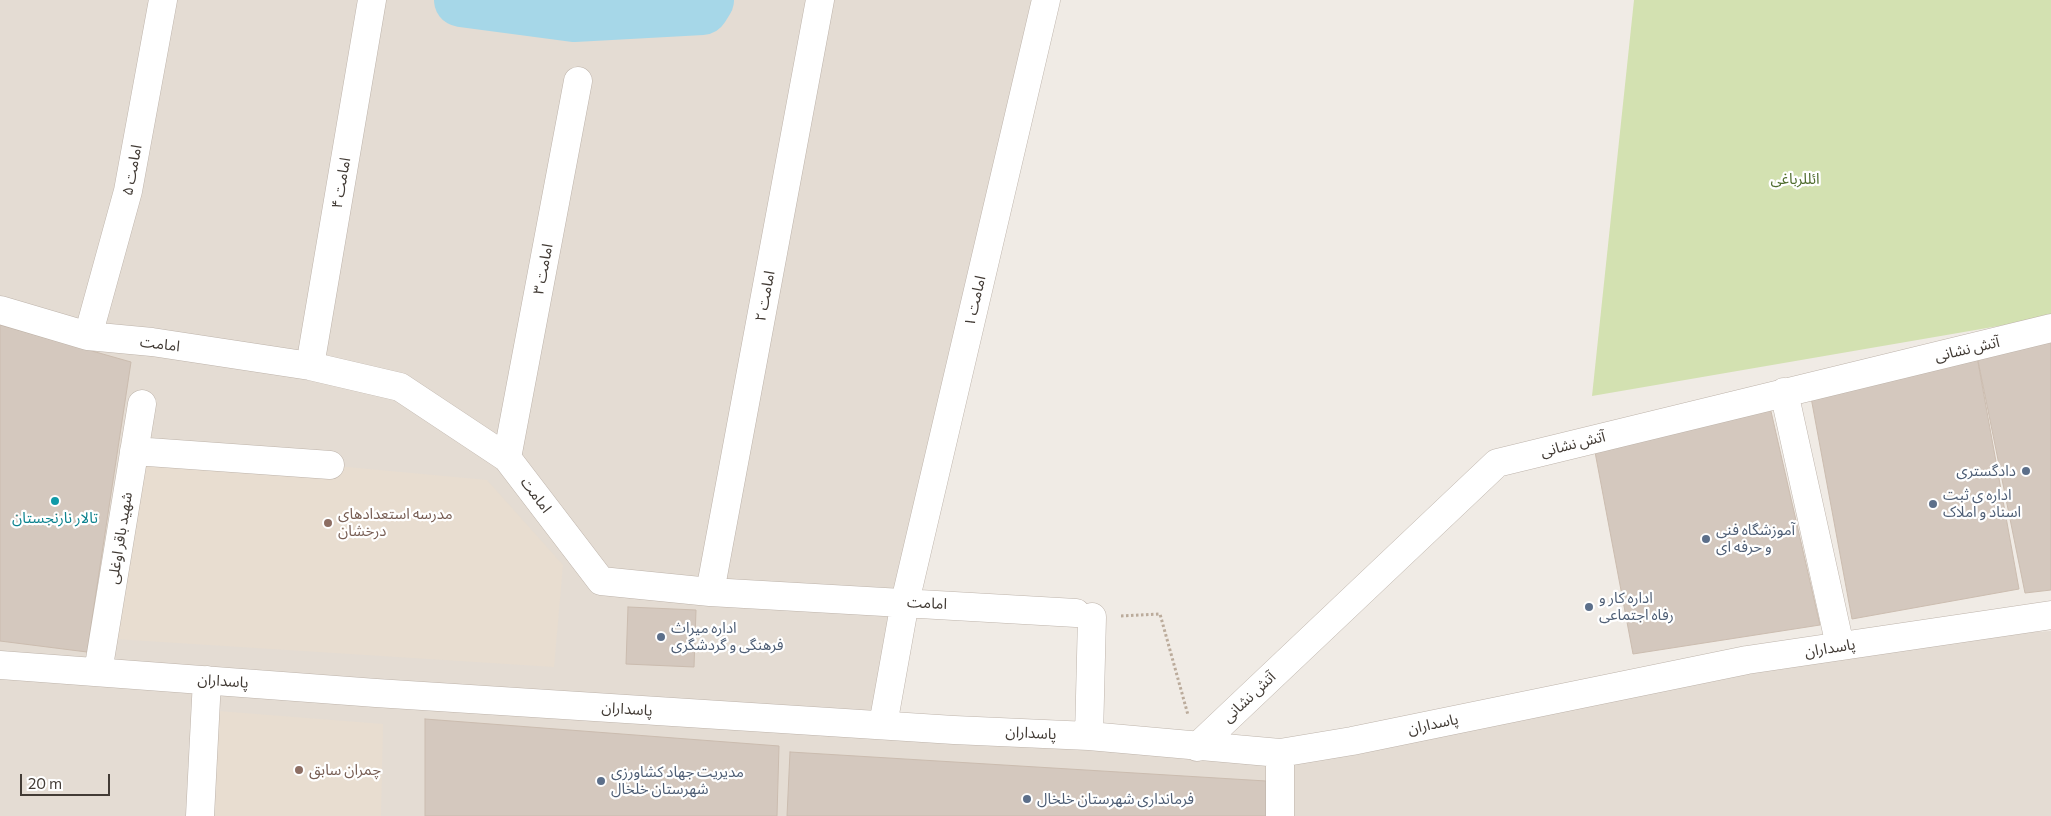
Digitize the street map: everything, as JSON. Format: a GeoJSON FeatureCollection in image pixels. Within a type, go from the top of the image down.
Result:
{"type":"FeatureCollection","features":[{"type":"Feature","properties":{"kind":"street","name":"امامت ۵"},"geometry":{"type":"LineString","coordinates":[[88,336],[128,190],[163,0]]}},
{"type":"Feature","properties":{"kind":"street","name":"امامت ۴"},"geometry":{"type":"LineString","coordinates":[[310,366],[372,0]]}},
{"type":"Feature","properties":{"kind":"street","name":"امامت ۲"},"geometry":{"type":"LineString","coordinates":[[710,592],[820,0]]}},
{"type":"Feature","properties":{"kind":"street","name":"امامت ۱"},"geometry":{"type":"LineString","coordinates":[[883,725],[905,602],[1046,0]]}},
{"type":"Feature","properties":{"kind":"street","name":"امامت ۳"},"geometry":{"type":"LineString","coordinates":[[507,458],[578,81]]}},
{"type":"Feature","properties":{"kind":"street","name":"امامت"},"geometry":{"type":"LineString","coordinates":[[0,310],[88,336],[152,342],[310,366],[400,388],[507,458],[601,581],[710,592],[905,602],[1084,615]]}},
{"type":"Feature","properties":{"kind":"street","name":"آتش نشانی"},"geometry":{"type":"LineString","coordinates":[[1197,747],[1497,463],[2051,328]]}},
{"type":"Feature","properties":{"kind":"street"},"geometry":{"type":"LineString","coordinates":[[1784,392],[1840,646]]}},
{"type":"Feature","properties":{"kind":"street","name":"شهید باقر اوغلی"},"geometry":{"type":"LineString","coordinates":[[98,672],[142,404]]}},
{"type":"Feature","properties":{"kind":"street"},"geometry":{"type":"LineString","coordinates":[[134,451],[330,465]]}},
{"type":"Feature","properties":{"kind":"street"},"geometry":{"type":"LineString","coordinates":[[1084,615],[1089,736]]}},
{"type":"Feature","properties":{"kind":"street","name":"پاسداران"},"geometry":{"type":"LineString","coordinates":[[1,669],[98,672],[883,725],[1089,736],[1280,753],[1352,741],[1747,660],[2051,615]]}},
{"type":"Feature","properties":{"kind":"street"},"geometry":{"type":"LineString","coordinates":[[200,816],[207,680]]}},
{"type":"Feature","properties":{"kind":"street"},"geometry":{"type":"LineString","coordinates":[[1280,753],[1280,816]]}},
{"type":"Feature","properties":{"kind":"path"},"geometry":{"type":"LineString","coordinates":[[1084,615],[1160,614],[1197,747]]}},
{"type":"Feature","properties":{"kind":"shaded area"},"geometry":{"type":"Polygon","coordinates":[[[0,0],[515,0],[702,8],[708,0],[1047,0],[883,725],[1280,753],[1872,641],[2051,631],[2051,816],[0,816],[0,0]]]}},
{"type":"Feature","properties":{"kind":"shaded area","name":"مدرسه استعدادهای درخشان"},"geometry":{"type":"Polygon","coordinates":[[[142,448],[487,480],[563,565],[554,667],[115,639],[142,448]]]}},
{"type":"Feature","properties":{"kind":"shaded area","name":"چمران سابق"},"geometry":{"type":"Polygon","coordinates":[[[218,711],[383,724],[381,816],[215,816],[218,711]]]}},
{"type":"Feature","properties":{"kind":"green space","name":"ائللرباغی"},"geometry":{"type":"Polygon","coordinates":[[[1634,0],[2051,0],[2051,317],[1592,396],[1634,0]]]}},
{"type":"Feature","properties":{"kind":"building","name":"تالار نارنجستان"},"geometry":{"type":"Polygon","coordinates":[[[0,325],[131,362],[87,652],[0,641],[0,325]]]}},
{"type":"Feature","properties":{"kind":"building","name":"دادگستری"},"geometry":{"type":"Polygon","coordinates":[[[2051,331],[2051,590],[2025,593],[1976,351],[2051,331]]]}},
{"type":"Feature","properties":{"kind":"building","name":"اداره ی ثبت اسناد و املاک"},"geometry":{"type":"Polygon","coordinates":[[[1976,351],[2019,589],[1852,619],[1810,392],[1976,351]]]}},
{"type":"Feature","properties":{"kind":"building","name":"آموزشگاه فنی و حرفه ای"},"geometry":{"type":"Polygon","coordinates":[[[1770,407],[1820,625],[1633,654],[1595,452],[1770,407]]]}},
{"type":"Feature","properties":{"kind":"building","name":"اداره میراث فرهنگی و گردشگری"},"geometry":{"type":"Polygon","coordinates":[[[628,607],[696,610],[694,667],[626,664],[628,607]]]}},
{"type":"Feature","properties":{"kind":"building","name":"مدیریت جهاد کشاورزی شهرستان خلخال"},"geometry":{"type":"Polygon","coordinates":[[[425,719],[779,746],[777,816],[425,816],[425,719]]]}},
{"type":"Feature","properties":{"kind":"building","name":"فرمانداری شهرستان خلخال"},"geometry":{"type":"Polygon","coordinates":[[[790,752],[1266,781],[1266,816],[787,816],[790,752]]]}},
{"type":"Feature","properties":{"kind":"waterway"},"geometry":{"type":"LineString","coordinates":[[461,0],[574,15],[702,8],[707,0]]}},
{"type":"Feature","properties":{"kind":"place","name":"دادگستری"},"geometry":{"type":"Point","coordinates":[2026,471]}},
{"type":"Feature","properties":{"kind":"place","name":"تالار نارنجستان"},"geometry":{"type":"Point","coordinates":[55,501]}},
{"type":"Feature","properties":{"kind":"place","name":"اداره ی ثبت اسناد و املاک"},"geometry":{"type":"Point","coordinates":[1933,504]}},
{"type":"Feature","properties":{"kind":"place","name":"مدرسه استعدادهای درخشان"},"geometry":{"type":"Point","coordinates":[328,523]}},
{"type":"Feature","properties":{"kind":"place","name":"آموزشگاه فنی و حرفه ای"},"geometry":{"type":"Point","coordinates":[1706,539]}},
{"type":"Feature","properties":{"kind":"place","name":"اداره کار و رفاه اجتماعی"},"geometry":{"type":"Point","coordinates":[1589,607]}},
{"type":"Feature","properties":{"kind":"place","name":"اداره میراث فرهنگی و گردشگری"},"geometry":{"type":"Point","coordinates":[661,637]}},
{"type":"Feature","properties":{"kind":"place","name":"چمران سابق"},"geometry":{"type":"Point","coordinates":[299,770]}},
{"type":"Feature","properties":{"kind":"place","name":"مدیریت جهاد کشاورزی شهرستان خلخال"},"geometry":{"type":"Point","coordinates":[601,781]}},
{"type":"Feature","properties":{"kind":"place","name":"فرمانداری شهرستان خلخال"},"geometry":{"type":"Point","coordinates":[1027,799]}}]}
